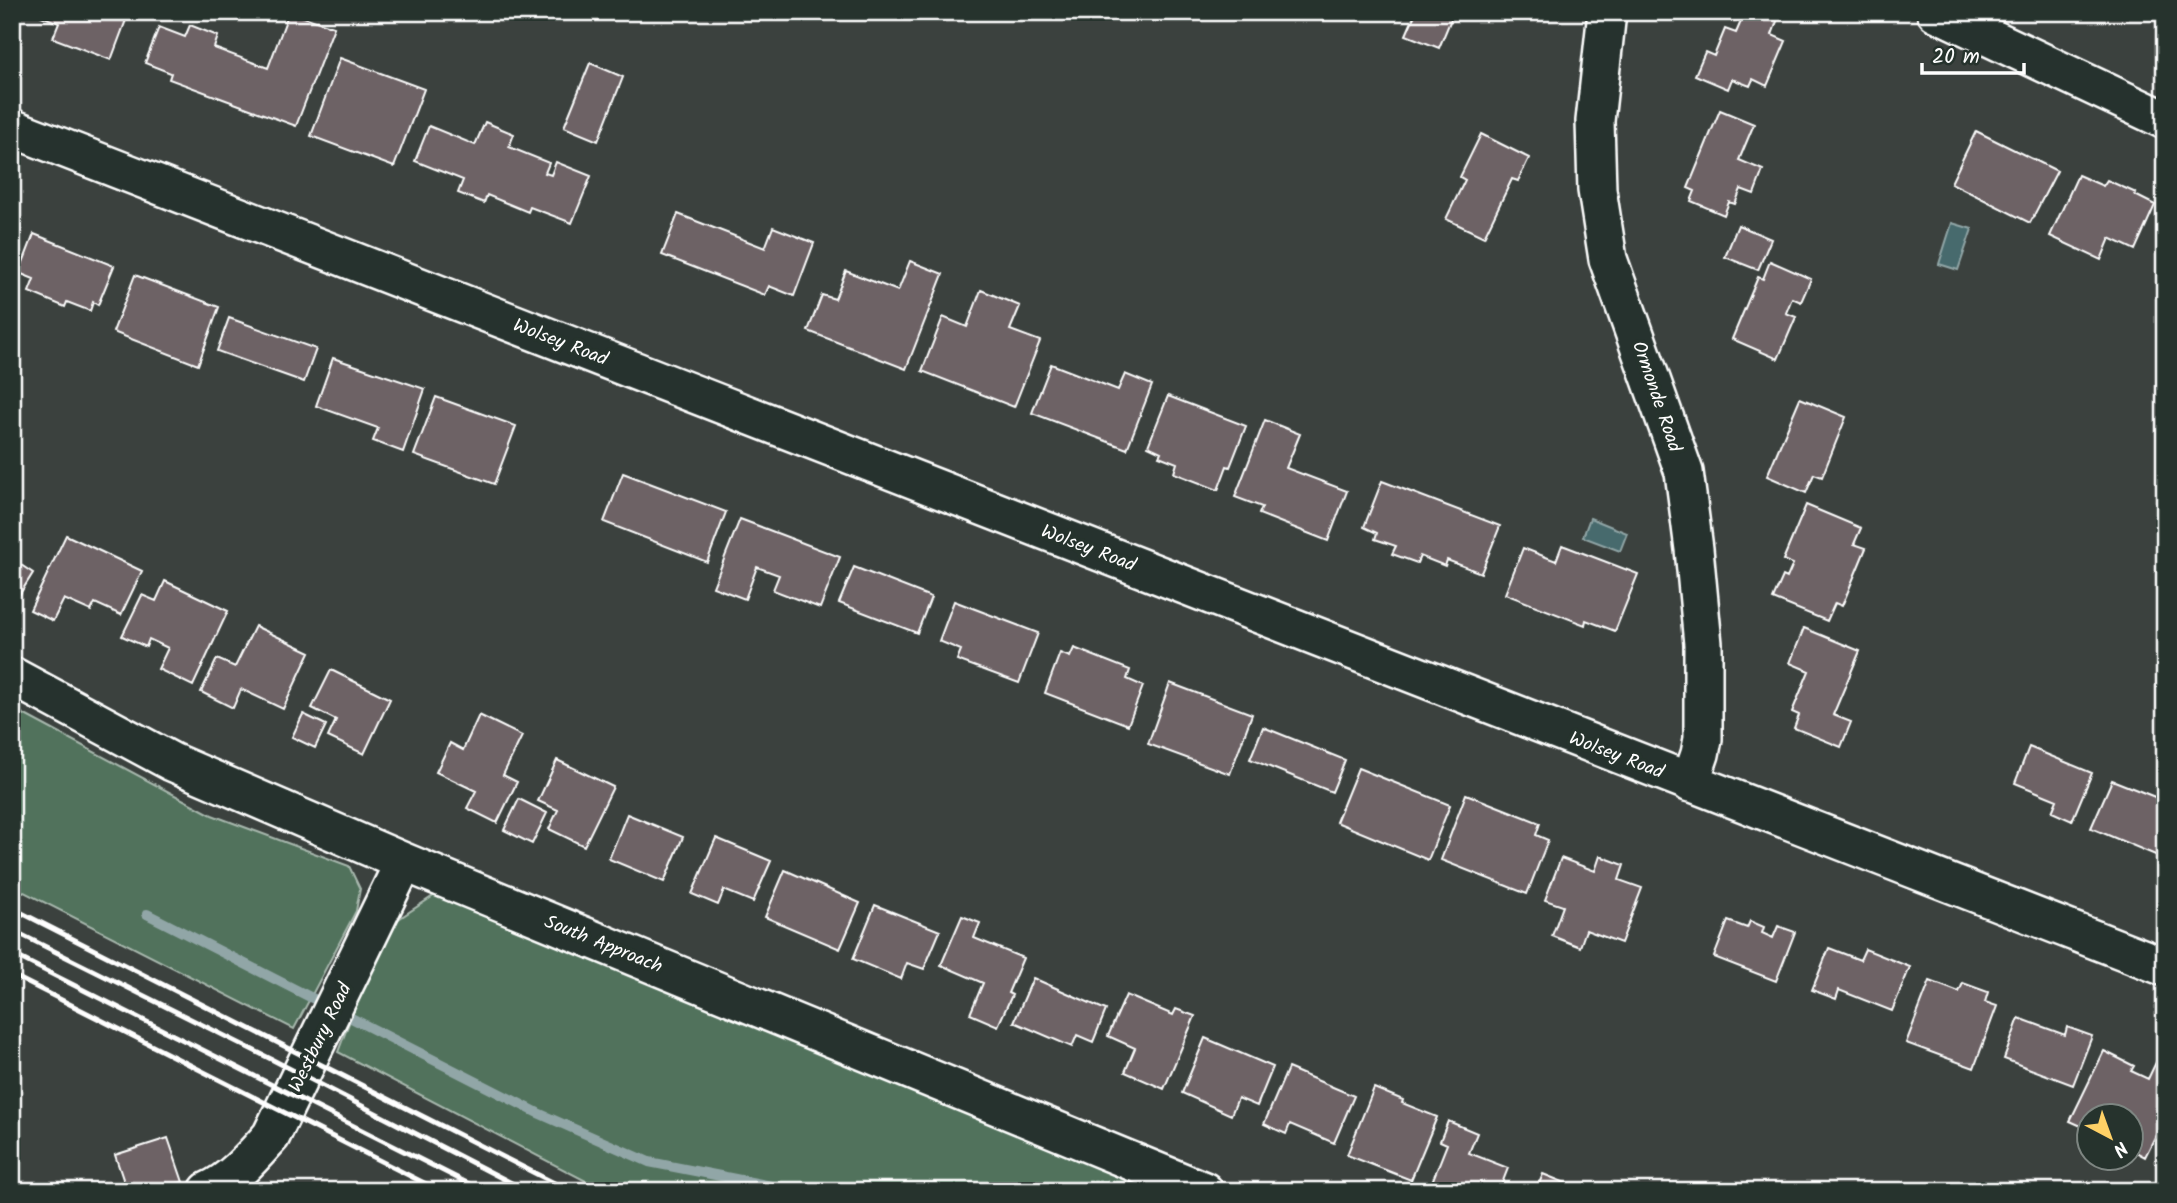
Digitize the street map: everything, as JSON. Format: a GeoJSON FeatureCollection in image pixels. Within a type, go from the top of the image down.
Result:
{"type":"FeatureCollection","features":[{"type":"Feature","properties":{"kind":"street","name":"Ormonde Road"},"geometry":{"type":"LineString","coordinates":[[1607,12],[1595,121],[1600,213],[1608,259],[1684,472],[1695,549],[1703,644],[1703,739],[1689,783]]}},
{"type":"Feature","properties":{"kind":"street"},"geometry":{"type":"LineString","coordinates":[[1936,12],[2165,120]]}},
{"type":"Feature","properties":{"kind":"street","name":"Wolsey Road"},"geometry":{"type":"LineString","coordinates":[[12,128],[2165,967]]}},
{"type":"Feature","properties":{"kind":"street","name":"South Approach"},"geometry":{"type":"LineString","coordinates":[[12,676],[172,762],[404,862],[1204,1191]]}},
{"type":"Feature","properties":{"kind":"street","name":"Westbury Road"},"geometry":{"type":"LineString","coordinates":[[208,1191],[240,1168],[271,1136],[404,862]]}},
{"type":"Feature","properties":{"kind":"green space"},"geometry":{"type":"Polygon","coordinates":[[[12,708],[212,815],[349,866],[360,889],[356,911],[294,1029],[12,886],[12,708]]]}},
{"type":"Feature","properties":{"kind":"green space"},"geometry":{"type":"Polygon","coordinates":[[[435,895],[1158,1191],[605,1191],[338,1052],[385,928],[435,895]]]}},
{"type":"Feature","properties":{"kind":"water"},"geometry":{"type":"Polygon","coordinates":[[[1952,223],[1972,229],[1958,270],[1939,264],[1952,223]]]}},
{"type":"Feature","properties":{"kind":"water"},"geometry":{"type":"Polygon","coordinates":[[[1590,518],[1627,533],[1620,551],[1583,537],[1590,518]]]}},
{"type":"Feature","properties":{"kind":"building"},"geometry":{"type":"Polygon","coordinates":[[[12,12],[22,12],[17,24],[12,22],[12,12]]]}},
{"type":"Feature","properties":{"kind":"building"},"geometry":{"type":"Polygon","coordinates":[[[42,12],[129,12],[111,60],[53,38],[59,23],[41,16],[42,12]]]}},
{"type":"Feature","properties":{"kind":"building"},"geometry":{"type":"Polygon","coordinates":[[[289,12],[334,27],[296,126],[169,79],[171,73],[145,63],[159,27],[185,37],[190,25],[218,36],[214,48],[268,68],[289,12]]]}},
{"type":"Feature","properties":{"kind":"building"},"geometry":{"type":"Polygon","coordinates":[[[1416,12],[1454,12],[1439,48],[1406,35],[1416,12]]]}},
{"type":"Feature","properties":{"kind":"building"},"geometry":{"type":"Polygon","coordinates":[[[1745,12],[1780,13],[1772,35],[1786,41],[1767,86],[1753,79],[1750,86],[1732,79],[1728,89],[1695,75],[1705,52],[1714,56],[1725,29],[1736,33],[1745,12]]]}},
{"type":"Feature","properties":{"kind":"building"},"geometry":{"type":"Polygon","coordinates":[[[340,58],[424,89],[394,167],[311,136],[340,58]]]}},
{"type":"Feature","properties":{"kind":"building"},"geometry":{"type":"Polygon","coordinates":[[[590,63],[623,77],[598,141],[564,127],[590,63]]]}},
{"type":"Feature","properties":{"kind":"building"},"geometry":{"type":"Polygon","coordinates":[[[1720,110],[1754,124],[1739,160],[1763,170],[1754,194],[1741,189],[1735,204],[1729,202],[1724,215],[1691,201],[1695,191],[1688,188],[1720,110]]]}},
{"type":"Feature","properties":{"kind":"building"},"geometry":{"type":"Polygon","coordinates":[[[485,122],[514,134],[509,147],[549,163],[545,173],[551,175],[556,162],[591,176],[572,223],[530,207],[528,212],[487,195],[484,203],[458,193],[463,180],[415,161],[429,126],[475,145],[485,122]]]}},
{"type":"Feature","properties":{"kind":"building"},"geometry":{"type":"Polygon","coordinates":[[[1976,131],[2057,171],[2030,223],[1951,183],[1976,131]]]}},
{"type":"Feature","properties":{"kind":"building"},"geometry":{"type":"Polygon","coordinates":[[[1481,134],[1529,158],[1518,181],[1512,179],[1484,237],[1446,219],[1465,180],[1460,177],[1481,134]]]}},
{"type":"Feature","properties":{"kind":"building"},"geometry":{"type":"Polygon","coordinates":[[[2078,175],[2103,186],[2107,180],[2155,205],[2135,250],[2110,238],[2101,260],[2050,236],[2078,175]]]}},
{"type":"Feature","properties":{"kind":"building"},"geometry":{"type":"Polygon","coordinates":[[[678,214],[765,248],[773,227],[814,243],[794,296],[769,286],[765,295],[662,255],[678,214]]]}},
{"type":"Feature","properties":{"kind":"building"},"geometry":{"type":"Polygon","coordinates":[[[1738,225],[1771,239],[1758,270],[1725,257],[1738,225]]]}},
{"type":"Feature","properties":{"kind":"building"},"geometry":{"type":"Polygon","coordinates":[[[34,234],[114,266],[98,305],[93,302],[90,311],[67,302],[65,307],[29,292],[34,279],[19,273],[34,234]]]}},
{"type":"Feature","properties":{"kind":"building"},"geometry":{"type":"Polygon","coordinates":[[[910,261],[943,274],[906,369],[808,331],[822,295],[835,299],[846,271],[898,291],[910,261]]]}},
{"type":"Feature","properties":{"kind":"building"},"geometry":{"type":"Polygon","coordinates":[[[1770,261],[1811,279],[1801,302],[1792,298],[1786,313],[1796,317],[1778,359],[1732,339],[1758,277],[1763,279],[1770,261]]]}},
{"type":"Feature","properties":{"kind":"building"},"geometry":{"type":"Polygon","coordinates":[[[135,275],[219,307],[198,365],[113,332],[135,275]]]}},
{"type":"Feature","properties":{"kind":"building"},"geometry":{"type":"Polygon","coordinates":[[[981,290],[1020,306],[1010,330],[1040,341],[1014,407],[922,371],[943,317],[967,327],[981,290]]]}},
{"type":"Feature","properties":{"kind":"building"},"geometry":{"type":"Polygon","coordinates":[[[229,318],[316,349],[304,382],[217,351],[229,318]]]}},
{"type":"Feature","properties":{"kind":"building"},"geometry":{"type":"Polygon","coordinates":[[[333,358],[425,389],[403,452],[373,441],[378,428],[316,406],[333,358]]]}},
{"type":"Feature","properties":{"kind":"building"},"geometry":{"type":"Polygon","coordinates":[[[1051,364],[1118,390],[1125,374],[1152,385],[1127,449],[1032,413],[1051,364]]]}},
{"type":"Feature","properties":{"kind":"building"},"geometry":{"type":"Polygon","coordinates":[[[1168,396],[1246,426],[1218,490],[1174,473],[1177,463],[1159,456],[1161,452],[1148,446],[1168,396]]]}},
{"type":"Feature","properties":{"kind":"building"},"geometry":{"type":"Polygon","coordinates":[[[436,397],[516,426],[494,484],[414,455],[436,397]]]}},
{"type":"Feature","properties":{"kind":"building"},"geometry":{"type":"Polygon","coordinates":[[[1800,398],[1846,417],[1822,477],[1814,474],[1806,493],[1767,476],[1800,398]]]}},
{"type":"Feature","properties":{"kind":"building"},"geometry":{"type":"Polygon","coordinates":[[[1265,420],[1300,434],[1286,468],[1347,491],[1328,541],[1259,514],[1262,507],[1235,497],[1265,420]]]}},
{"type":"Feature","properties":{"kind":"building"},"geometry":{"type":"Polygon","coordinates":[[[623,473],[726,512],[707,562],[604,522],[623,473]]]}},
{"type":"Feature","properties":{"kind":"building"},"geometry":{"type":"Polygon","coordinates":[[[1382,481],[1500,526],[1481,573],[1447,560],[1445,566],[1420,556],[1417,563],[1392,554],[1396,546],[1375,539],[1377,533],[1364,527],[1382,481]]]}},
{"type":"Feature","properties":{"kind":"building"},"geometry":{"type":"Polygon","coordinates":[[[1806,505],[1861,528],[1854,544],[1866,548],[1842,606],[1835,603],[1827,621],[1773,599],[1783,576],[1787,578],[1793,564],[1783,560],[1806,505]]]}},
{"type":"Feature","properties":{"kind":"building"},"geometry":{"type":"Polygon","coordinates":[[[740,519],[840,557],[820,608],[773,590],[779,575],[757,567],[745,599],[713,587],[740,519]]]}},
{"type":"Feature","properties":{"kind":"building"},"geometry":{"type":"Polygon","coordinates":[[[66,535],[142,571],[121,615],[95,603],[91,611],[64,599],[53,621],[30,610],[66,535]]]}},
{"type":"Feature","properties":{"kind":"building"},"geometry":{"type":"Polygon","coordinates":[[[1562,545],[1638,574],[1615,631],[1586,620],[1585,625],[1505,594],[1523,548],[1556,561],[1562,545]]]}},
{"type":"Feature","properties":{"kind":"building"},"geometry":{"type":"Polygon","coordinates":[[[12,559],[33,573],[13,605],[12,605],[12,559]]]}},
{"type":"Feature","properties":{"kind":"building"},"geometry":{"type":"Polygon","coordinates":[[[854,567],[931,597],[917,633],[839,603],[854,567]]]}},
{"type":"Feature","properties":{"kind":"building"},"geometry":{"type":"Polygon","coordinates":[[[165,581],[228,611],[193,686],[158,669],[168,648],[149,639],[146,647],[122,636],[142,595],[156,601],[165,581]]]}},
{"type":"Feature","properties":{"kind":"building"},"geometry":{"type":"Polygon","coordinates":[[[954,601],[1038,633],[1019,683],[957,660],[961,650],[939,641],[954,601]]]}},
{"type":"Feature","properties":{"kind":"building"},"geometry":{"type":"Polygon","coordinates":[[[255,626],[310,652],[283,709],[241,689],[233,708],[201,692],[217,659],[235,667],[255,626]]]}},
{"type":"Feature","properties":{"kind":"building"},"geometry":{"type":"Polygon","coordinates":[[[1804,628],[1860,651],[1833,715],[1851,722],[1841,747],[1794,728],[1799,715],[1792,712],[1809,671],[1790,663],[1804,628]]]}},
{"type":"Feature","properties":{"kind":"building"},"geometry":{"type":"Polygon","coordinates":[[[1074,648],[1130,670],[1127,679],[1143,686],[1128,725],[1045,693],[1060,653],[1070,657],[1074,648]]]}},
{"type":"Feature","properties":{"kind":"building"},"geometry":{"type":"Polygon","coordinates":[[[331,670],[390,699],[364,754],[328,737],[336,720],[312,708],[331,670]]]}},
{"type":"Feature","properties":{"kind":"building"},"geometry":{"type":"Polygon","coordinates":[[[1170,683],[1252,714],[1230,774],[1148,744],[1170,683]]]}},
{"type":"Feature","properties":{"kind":"building"},"geometry":{"type":"Polygon","coordinates":[[[303,714],[326,725],[315,748],[292,737],[303,714]]]}},
{"type":"Feature","properties":{"kind":"building"},"geometry":{"type":"Polygon","coordinates":[[[479,715],[522,736],[503,775],[517,782],[497,823],[467,808],[476,791],[436,772],[450,743],[463,750],[479,715]]]}},
{"type":"Feature","properties":{"kind":"building"},"geometry":{"type":"Polygon","coordinates":[[[1263,727],[1345,760],[1332,792],[1250,759],[1263,727]]]}},
{"type":"Feature","properties":{"kind":"building"},"geometry":{"type":"Polygon","coordinates":[[[2029,747],[2092,773],[2072,821],[2052,812],[2057,800],[2015,783],[2029,747]]]}},
{"type":"Feature","properties":{"kind":"building"},"geometry":{"type":"Polygon","coordinates":[[[557,760],[613,787],[584,846],[549,829],[558,810],[538,801],[557,760]]]}},
{"type":"Feature","properties":{"kind":"building"},"geometry":{"type":"Polygon","coordinates":[[[1358,768],[1450,805],[1428,860],[1336,822],[1358,768]]]}},
{"type":"Feature","properties":{"kind":"building"},"geometry":{"type":"Polygon","coordinates":[[[2112,780],[2165,801],[2165,859],[2091,828],[2112,780]]]}},
{"type":"Feature","properties":{"kind":"building"},"geometry":{"type":"Polygon","coordinates":[[[1466,794],[1540,823],[1536,835],[1548,840],[1527,894],[1441,860],[1466,794]]]}},
{"type":"Feature","properties":{"kind":"building"},"geometry":{"type":"Polygon","coordinates":[[[519,799],[547,813],[532,844],[504,830],[519,799]]]}},
{"type":"Feature","properties":{"kind":"building"},"geometry":{"type":"Polygon","coordinates":[[[627,814],[683,837],[664,882],[609,859],[627,814]]]}},
{"type":"Feature","properties":{"kind":"building"},"geometry":{"type":"Polygon","coordinates":[[[716,838],[771,861],[753,902],[724,890],[718,905],[692,894],[716,838]]]}},
{"type":"Feature","properties":{"kind":"building"},"geometry":{"type":"Polygon","coordinates":[[[1600,856],[1624,865],[1619,880],[1642,888],[1621,943],[1586,930],[1580,947],[1552,936],[1563,906],[1545,900],[1561,858],[1595,871],[1600,856]]]}},
{"type":"Feature","properties":{"kind":"building"},"geometry":{"type":"Polygon","coordinates":[[[785,870],[860,903],[840,949],[765,917],[785,870]]]}},
{"type":"Feature","properties":{"kind":"building"},"geometry":{"type":"Polygon","coordinates":[[[875,905],[940,931],[924,969],[907,963],[901,979],[853,959],[875,905]]]}},
{"type":"Feature","properties":{"kind":"building"},"geometry":{"type":"Polygon","coordinates":[[[962,916],[980,923],[974,938],[1023,958],[1008,993],[1012,995],[998,1026],[970,1014],[983,983],[941,965],[962,916]]]}},
{"type":"Feature","properties":{"kind":"building"},"geometry":{"type":"Polygon","coordinates":[[[1728,921],[1747,928],[1750,921],[1764,927],[1762,933],[1773,938],[1778,926],[1795,932],[1776,981],[1714,957],[1728,921]]]}},
{"type":"Feature","properties":{"kind":"building"},"geometry":{"type":"Polygon","coordinates":[[[1829,948],[1860,960],[1865,949],[1910,967],[1892,1011],[1839,990],[1836,999],[1812,990],[1829,948]]]}},
{"type":"Feature","properties":{"kind":"building"},"geometry":{"type":"Polygon","coordinates":[[[1033,978],[1106,1010],[1093,1042],[1077,1035],[1072,1047],[1014,1022],[1033,978]]]}},
{"type":"Feature","properties":{"kind":"building"},"geometry":{"type":"Polygon","coordinates":[[[1930,981],[1959,992],[1963,983],[1988,992],[1985,1002],[1997,1006],[1974,1068],[1906,1043],[1930,981]]]}},
{"type":"Feature","properties":{"kind":"building"},"geometry":{"type":"Polygon","coordinates":[[[1126,995],[1173,1015],[1176,1009],[1195,1016],[1164,1089],[1125,1072],[1135,1048],[1108,1036],[1126,995]]]}},
{"type":"Feature","properties":{"kind":"building"},"geometry":{"type":"Polygon","coordinates":[[[2019,1018],[2065,1035],[2067,1027],[2092,1036],[2073,1085],[2004,1059],[2019,1018]]]}},
{"type":"Feature","properties":{"kind":"building"},"geometry":{"type":"Polygon","coordinates":[[[1205,1038],[1273,1067],[1257,1106],[1238,1098],[1231,1115],[1182,1093],[1205,1038]]]}},
{"type":"Feature","properties":{"kind":"building"},"geometry":{"type":"Polygon","coordinates":[[[2104,1051],[2134,1066],[2131,1071],[2148,1079],[2159,1056],[2165,1059],[2165,1117],[2146,1155],[2146,1102],[2079,1102],[2104,1051]]]}},
{"type":"Feature","properties":{"kind":"building"},"geometry":{"type":"Polygon","coordinates":[[[1288,1068],[1354,1096],[1334,1143],[1290,1124],[1286,1134],[1264,1124],[1288,1068]]]}},
{"type":"Feature","properties":{"kind":"building"},"geometry":{"type":"Polygon","coordinates":[[[1374,1088],[1437,1117],[1411,1180],[1347,1155],[1374,1088]]]}},
{"type":"Feature","properties":{"kind":"building"},"geometry":{"type":"Polygon","coordinates":[[[2076,1109],[2076,1124],[2070,1121],[2076,1109]]]}},
{"type":"Feature","properties":{"kind":"building"},"geometry":{"type":"Polygon","coordinates":[[[1448,1121],[1477,1133],[1469,1153],[1508,1168],[1499,1191],[1455,1191],[1432,1182],[1447,1144],[1440,1141],[1448,1121]]]}},
{"type":"Feature","properties":{"kind":"building"},"geometry":{"type":"Polygon","coordinates":[[[168,1138],[183,1182],[154,1191],[127,1191],[115,1155],[168,1138]]]}},
{"type":"Feature","properties":{"kind":"building"},"geometry":{"type":"Polygon","coordinates":[[[1543,1174],[1585,1191],[1536,1191],[1543,1174]]]}},
{"type":"Feature","properties":{"kind":"waterway"},"geometry":{"type":"LineString","coordinates":[[147,914],[538,1113],[649,1162],[797,1191]]}},
{"type":"Feature","properties":{"kind":"railway"},"geometry":{"type":"LineString","coordinates":[[12,908],[570,1191]]}},
{"type":"Feature","properties":{"kind":"railway"},"geometry":{"type":"LineString","coordinates":[[12,930],[527,1191]]}},
{"type":"Feature","properties":{"kind":"railway"},"geometry":{"type":"LineString","coordinates":[[12,954],[483,1191]]}},
{"type":"Feature","properties":{"kind":"railway"},"geometry":{"type":"LineString","coordinates":[[12,975],[440,1191]]}}]}
